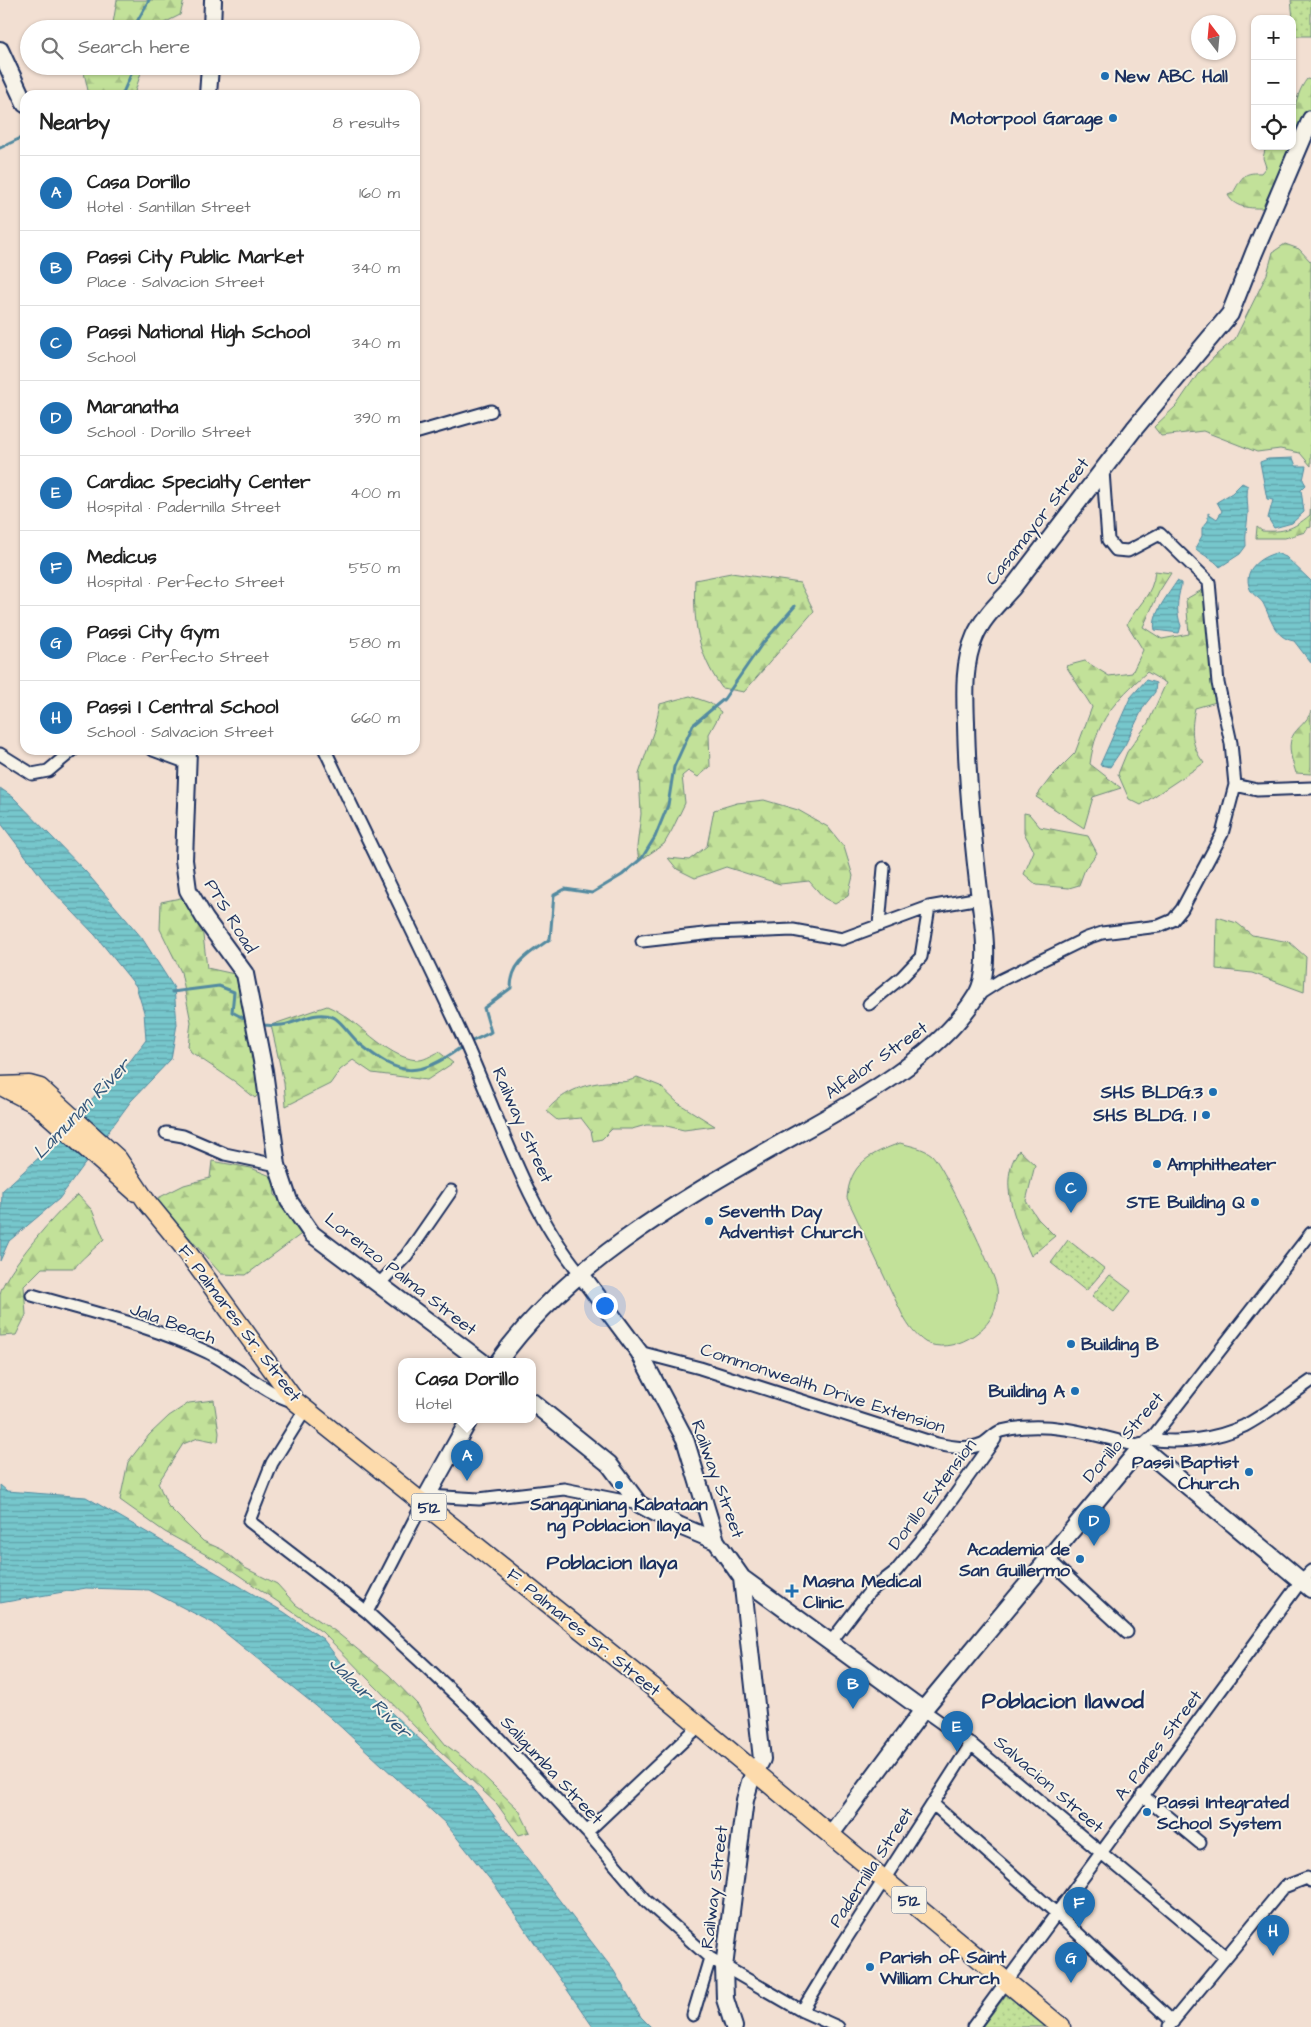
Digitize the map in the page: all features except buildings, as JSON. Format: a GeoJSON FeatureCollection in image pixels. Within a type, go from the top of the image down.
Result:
{"type":"FeatureCollection","features":[{"type":"Feature","properties":{"kind":"main road","name":"512"},"geometry":{"type":"LineString","coordinates":[[1,1086],[29,1085],[47,1092],[103,1154]]}},
{"type":"Feature","properties":{"kind":"main road","name":"512"},"geometry":{"type":"LineString","coordinates":[[1,1086],[24,1096],[103,1154]]}},
{"type":"Feature","properties":{"kind":"main road","name":"F. Palmares Sr. Street"},"geometry":{"type":"LineString","coordinates":[[103,1154],[146,1201],[182,1245],[300,1405],[426,1499],[1061,2027]]}},
{"type":"Feature","properties":{"kind":"street"},"geometry":{"type":"LineString","coordinates":[[213,20],[214,0]]}},
{"type":"Feature","properties":{"kind":"street"},"geometry":{"type":"LineString","coordinates":[[0,50],[20,94]]}},
{"type":"Feature","properties":{"kind":"street"},"geometry":{"type":"LineString","coordinates":[[208,90],[209,75]]}},
{"type":"Feature","properties":{"kind":"street","name":"Casamayor Street"},"geometry":{"type":"LineString","coordinates":[[976,996],[982,982],[985,963],[967,751],[965,693],[968,662],[975,635],[992,610],[1013,587],[1134,429],[1230,314],[1311,120]]}},
{"type":"Feature","properties":{"kind":"street"},"geometry":{"type":"LineString","coordinates":[[420,432],[491,411]]}},
{"type":"Feature","properties":{"kind":"street"},"geometry":{"type":"LineString","coordinates":[[1103,471],[1108,540],[1116,550],[1128,551],[1160,534],[1209,582],[1218,682],[1231,743],[1235,785],[1257,790],[1311,788]]}},
{"type":"Feature","properties":{"kind":"street"},"geometry":{"type":"LineString","coordinates":[[0,754],[32,774],[48,771],[67,755]]}},
{"type":"Feature","properties":{"kind":"street","name":"Railway Street"},"geometry":{"type":"LineString","coordinates":[[327,755],[464,1040],[526,1182],[560,1248],[639,1352],[685,1439],[716,1541],[742,1578],[762,1759],[750,1782],[745,1800],[724,1968],[725,1999],[734,2027]]}},
{"type":"Feature","properties":{"kind":"street","name":"PTS Road"},"geometry":{"type":"LineString","coordinates":[[188,756],[184,860],[188,890],[205,919],[245,974],[264,1071]]}},
{"type":"Feature","properties":{"kind":"street","name":"Alfelor Street"},"geometry":{"type":"LineString","coordinates":[[501,1358],[526,1326],[580,1273],[673,1208],[834,1114],[915,1062],[938,1044],[976,996],[1010,976],[1087,938],[1102,933],[1159,926],[1173,920],[1182,909],[1222,834],[1235,785]]}},
{"type":"Feature","properties":{"kind":"street"},"geometry":{"type":"LineString","coordinates":[[879,925],[884,868]]}},
{"type":"Feature","properties":{"kind":"street"},"geometry":{"type":"LineString","coordinates":[[642,941],[713,933],[793,930],[842,939],[929,907],[980,898]]}},
{"type":"Feature","properties":{"kind":"street"},"geometry":{"type":"LineString","coordinates":[[869,1004],[902,977],[922,957],[929,907]]}},
{"type":"Feature","properties":{"kind":"street","name":"Lorenzo Palma Street"},"geometry":{"type":"LineString","coordinates":[[264,1071],[277,1165],[289,1201],[312,1234],[477,1358]]}},
{"type":"Feature","properties":{"kind":"street"},"geometry":{"type":"LineString","coordinates":[[166,1133],[183,1136],[225,1154],[277,1165]]}},
{"type":"Feature","properties":{"kind":"street"},"geometry":{"type":"LineString","coordinates":[[378,1285],[406,1256],[451,1191]]}},
{"type":"Feature","properties":{"kind":"street","name":"Dorillo Street"},"geometry":{"type":"LineString","coordinates":[[831,1834],[922,1710],[1145,1443],[1311,1234]]}},
{"type":"Feature","properties":{"kind":"street","name":"Jala Beach"},"geometry":{"type":"LineString","coordinates":[[32,1295],[176,1340],[207,1352],[279,1395],[300,1405]]}},
{"type":"Feature","properties":{"kind":"street","name":"Commonwealth Drive Extension"},"geometry":{"type":"LineString","coordinates":[[639,1352],[700,1368],[937,1444],[958,1448],[981,1444],[1000,1432],[1038,1428],[1074,1429],[1145,1443],[1212,1436],[1243,1426],[1311,1381]]}},
{"type":"Feature","properties":{"kind":"street","name":"Saligumba Street"},"geometry":{"type":"LineString","coordinates":[[300,1405],[272,1463],[249,1521],[367,1612],[472,1710],[586,1832],[646,1901],[710,1958],[724,1968],[802,2011],[838,2027]]}},
{"type":"Feature","properties":{"kind":"street"},"geometry":{"type":"LineString","coordinates":[[536,1405],[609,1464],[639,1504]]}},
{"type":"Feature","properties":{"kind":"street"},"geometry":{"type":"LineString","coordinates":[[367,1612],[444,1463],[467,1423]]}},
{"type":"Feature","properties":{"kind":"street","name":"Dorillo Extension"},"geometry":{"type":"LineString","coordinates":[[830,1643],[870,1591],[896,1571],[1000,1432]]}},
{"type":"Feature","properties":{"kind":"street"},"geometry":{"type":"LineString","coordinates":[[1145,1443],[1308,1580]]}},
{"type":"Feature","properties":{"kind":"street"},"geometry":{"type":"LineString","coordinates":[[426,1499],[479,1499],[564,1489],[639,1504],[680,1526],[716,1541]]}},
{"type":"Feature","properties":{"kind":"street"},"geometry":{"type":"LineString","coordinates":[[1047,1558],[1127,1632]]}},
{"type":"Feature","properties":{"kind":"street","name":"Salvacion Street"},"geometry":{"type":"LineString","coordinates":[[742,1578],[922,1710],[972,1744],[1100,1854],[1226,1958]]}},
{"type":"Feature","properties":{"kind":"street","name":"A. Panes Street"},"geometry":{"type":"LineString","coordinates":[[973,2027],[1142,1795],[1308,1580]]}},
{"type":"Feature","properties":{"kind":"street"},"geometry":{"type":"LineString","coordinates":[[586,1832],[699,1726]]}},
{"type":"Feature","properties":{"kind":"street","name":"Padernilla Street"},"geometry":{"type":"LineString","coordinates":[[802,2011],[972,1744]]}},
{"type":"Feature","properties":{"kind":"street"},"geometry":{"type":"LineString","coordinates":[[1142,1795],[1200,1843]]}},
{"type":"Feature","properties":{"kind":"street"},"geometry":{"type":"LineString","coordinates":[[933,1804],[1056,1912],[1170,2024],[1284,1887],[1307,1878],[1311,1881]]}},
{"type":"Feature","properties":{"kind":"street"},"geometry":{"type":"LineString","coordinates":[[693,2015],[710,1958]]}},
{"type":"Feature","properties":{"kind":"green space"},"geometry":{"type":"Polygon","coordinates":[[[117,0],[184,0],[180,15],[170,20],[114,20],[117,0]]]}},
{"type":"Feature","properties":{"kind":"green space"},"geometry":{"type":"Polygon","coordinates":[[[1291,0],[1311,0],[1311,36],[1296,36],[1296,15],[1293,15],[1291,0]]]}},
{"type":"Feature","properties":{"kind":"green space"},"geometry":{"type":"Polygon","coordinates":[[[85,75],[140,75],[136,90],[88,90],[85,75]]]}},
{"type":"Feature","properties":{"kind":"green space"},"geometry":{"type":"Polygon","coordinates":[[[1307,79],[1311,80],[1311,113],[1296,147],[1296,102],[1307,79]]]}},
{"type":"Feature","properties":{"kind":"green space"},"geometry":{"type":"Polygon","coordinates":[[[1265,150],[1295,150],[1269,208],[1240,206],[1231,200],[1228,195],[1233,193],[1238,183],[1246,175],[1261,173],[1266,167],[1263,158],[1265,150]]]}},
{"type":"Feature","properties":{"kind":"green space"},"geometry":{"type":"Polygon","coordinates":[[[1285,244],[1299,249],[1311,262],[1311,466],[1300,453],[1280,449],[1257,452],[1203,431],[1161,436],[1154,427],[1176,406],[1198,374],[1235,339],[1267,274],[1273,252],[1285,244]]]}},
{"type":"Feature","properties":{"kind":"green space"},"geometry":{"type":"Polygon","coordinates":[[[1311,496],[1311,527],[1307,528],[1305,532],[1285,538],[1256,538],[1257,527],[1262,531],[1276,531],[1288,529],[1304,520],[1310,515],[1311,496]]]}},
{"type":"Feature","properties":{"kind":"green space"},"geometry":{"type":"Polygon","coordinates":[[[1155,571],[1171,573],[1159,592],[1143,627],[1162,639],[1189,634],[1186,599],[1202,590],[1212,623],[1211,664],[1216,702],[1195,708],[1193,723],[1194,743],[1199,757],[1204,763],[1141,805],[1129,799],[1118,774],[1127,752],[1148,723],[1166,683],[1147,672],[1116,702],[1102,723],[1097,735],[1090,764],[1121,788],[1093,797],[1084,828],[1036,797],[1051,777],[1075,753],[1092,707],[1066,666],[1085,661],[1109,676],[1132,673],[1143,650],[1127,624],[1148,593],[1154,580],[1155,571]]]}},
{"type":"Feature","properties":{"kind":"green space"},"geometry":{"type":"Polygon","coordinates":[[[731,573],[800,583],[814,611],[744,692],[722,688],[707,662],[698,636],[696,623],[695,580],[731,573]]]}},
{"type":"Feature","properties":{"kind":"green space"},"geometry":{"type":"Polygon","coordinates":[[[690,696],[710,703],[721,712],[709,734],[710,767],[698,777],[688,771],[682,776],[685,803],[672,830],[664,844],[639,861],[637,847],[641,814],[639,774],[655,727],[660,704],[690,696]]]}},
{"type":"Feature","properties":{"kind":"green space"},"geometry":{"type":"Polygon","coordinates":[[[1311,711],[1311,774],[1296,773],[1291,755],[1291,741],[1311,711]]]}},
{"type":"Feature","properties":{"kind":"green space"},"geometry":{"type":"Polygon","coordinates":[[[764,800],[798,810],[828,827],[844,847],[853,876],[848,896],[835,904],[824,898],[809,881],[780,884],[726,867],[695,878],[677,869],[668,858],[689,860],[707,846],[714,810],[737,803],[764,800]]]}},
{"type":"Feature","properties":{"kind":"green space"},"geometry":{"type":"Polygon","coordinates":[[[1024,813],[1029,814],[1040,827],[1088,836],[1097,853],[1085,869],[1079,885],[1069,888],[1037,885],[1024,874],[1034,851],[1024,833],[1024,813]]]}},
{"type":"Feature","properties":{"kind":"green space"},"geometry":{"type":"Polygon","coordinates":[[[185,897],[200,911],[207,968],[239,975],[261,1091],[255,1098],[234,1081],[191,1052],[188,1046],[191,1022],[181,972],[160,929],[161,902],[185,897]]]}},
{"type":"Feature","properties":{"kind":"green space"},"geometry":{"type":"Polygon","coordinates":[[[1217,917],[1237,923],[1252,935],[1289,942],[1306,957],[1304,992],[1252,973],[1216,969],[1217,917]]]}},
{"type":"Feature","properties":{"kind":"green space"},"geometry":{"type":"Polygon","coordinates":[[[327,1006],[339,1012],[382,1045],[405,1057],[419,1060],[439,1052],[453,1063],[427,1080],[372,1073],[353,1060],[340,1070],[330,1084],[286,1106],[284,1083],[271,1025],[327,1006]]]}},
{"type":"Feature","properties":{"kind":"green space"},"geometry":{"type":"Polygon","coordinates":[[[637,1077],[660,1086],[678,1103],[715,1126],[684,1130],[662,1125],[646,1125],[632,1129],[612,1129],[602,1139],[593,1141],[591,1131],[581,1118],[557,1120],[546,1111],[566,1094],[581,1087],[597,1083],[625,1082],[637,1077]]]}},
{"type":"Feature","properties":{"kind":"green space"},"geometry":{"type":"Polygon","coordinates":[[[900,1143],[925,1151],[932,1155],[938,1163],[957,1197],[997,1288],[996,1304],[993,1314],[987,1323],[979,1332],[958,1343],[946,1346],[925,1342],[910,1327],[847,1198],[852,1176],[857,1168],[879,1151],[900,1143]]]}},
{"type":"Feature","properties":{"kind":"green space"},"geometry":{"type":"Polygon","coordinates":[[[1019,1150],[1035,1165],[1026,1201],[1038,1219],[1055,1236],[1031,1256],[1015,1217],[1009,1189],[1012,1162],[1019,1150]]]}},
{"type":"Feature","properties":{"kind":"green space"},"geometry":{"type":"Polygon","coordinates":[[[212,1161],[251,1168],[273,1177],[275,1195],[304,1232],[246,1275],[221,1274],[156,1199],[184,1185],[210,1178],[212,1161]]]}},
{"type":"Feature","properties":{"kind":"green space"},"geometry":{"type":"Polygon","coordinates":[[[78,1195],[92,1210],[104,1239],[75,1268],[42,1268],[24,1286],[26,1315],[16,1335],[0,1336],[0,1294],[3,1284],[33,1242],[78,1195]]]}},
{"type":"Feature","properties":{"kind":"green space"},"geometry":{"type":"Polygon","coordinates":[[[1068,1240],[1105,1269],[1086,1291],[1051,1263],[1068,1240]]]}},
{"type":"Feature","properties":{"kind":"green space"},"geometry":{"type":"Polygon","coordinates":[[[1110,1275],[1131,1291],[1114,1312],[1092,1296],[1110,1275]]]}},
{"type":"Feature","properties":{"kind":"green space"},"geometry":{"type":"Polygon","coordinates":[[[214,1400],[219,1433],[218,1442],[198,1438],[183,1444],[158,1483],[168,1506],[203,1541],[223,1550],[245,1568],[277,1584],[296,1605],[335,1631],[389,1675],[418,1705],[427,1722],[446,1745],[470,1763],[519,1810],[530,1832],[519,1835],[497,1804],[424,1736],[322,1632],[221,1563],[165,1532],[120,1500],[128,1462],[149,1435],[169,1416],[189,1403],[214,1400]]]}},
{"type":"Feature","properties":{"kind":"green space"},"geometry":{"type":"Polygon","coordinates":[[[1006,1995],[1047,2027],[982,2027],[1006,1995]]]}},
{"type":"Feature","properties":{"kind":"water"},"geometry":{"type":"Polygon","coordinates":[[[1293,458],[1296,466],[1306,466],[1303,480],[1306,485],[1301,490],[1304,512],[1292,523],[1274,528],[1268,518],[1273,500],[1267,499],[1260,462],[1268,459],[1293,458]]]}},
{"type":"Feature","properties":{"kind":"water"},"geometry":{"type":"Polygon","coordinates":[[[1242,483],[1248,486],[1246,546],[1240,554],[1220,567],[1195,548],[1202,536],[1202,528],[1208,521],[1208,513],[1217,519],[1222,511],[1217,502],[1232,493],[1242,483]]]}},
{"type":"Feature","properties":{"kind":"water"},"geometry":{"type":"Polygon","coordinates":[[[1276,553],[1286,557],[1311,581],[1311,663],[1294,641],[1287,639],[1278,632],[1263,603],[1250,589],[1248,576],[1250,570],[1259,561],[1276,553]]]}},
{"type":"Feature","properties":{"kind":"water"},"geometry":{"type":"Polygon","coordinates":[[[1177,581],[1181,583],[1178,606],[1181,626],[1179,633],[1155,630],[1155,618],[1177,581]]]}},
{"type":"Feature","properties":{"kind":"water"},"geometry":{"type":"Polygon","coordinates":[[[1146,680],[1156,683],[1155,692],[1144,706],[1125,745],[1110,767],[1100,765],[1130,698],[1146,680]]]}},
{"type":"Feature","properties":{"kind":"water"},"geometry":{"type":"Polygon","coordinates":[[[0,788],[13,797],[86,872],[142,938],[174,988],[177,1024],[171,1059],[131,1101],[59,1199],[9,1241],[0,1261],[2,1191],[54,1144],[97,1093],[124,1069],[146,1040],[144,1012],[136,986],[95,935],[49,887],[0,822],[0,788]]]}},
{"type":"Feature","properties":{"kind":"water","name":"Jalaur River"},"geometry":{"type":"Polygon","coordinates":[[[0,1485],[7,1491],[86,1497],[284,1612],[323,1639],[347,1671],[476,1792],[614,1971],[641,2017],[651,2027],[593,2027],[496,1887],[446,1824],[331,1718],[213,1623],[149,1590],[86,1588],[0,1603],[0,1485]]]}},
{"type":"Feature","properties":{"kind":"waterway"},"geometry":{"type":"LineString","coordinates":[[138,20],[149,0]]}},
{"type":"Feature","properties":{"kind":"waterway"},"geometry":{"type":"LineString","coordinates":[[124,90],[131,75]]}},
{"type":"Feature","properties":{"kind":"waterway"},"geometry":{"type":"LineString","coordinates":[[0,148],[20,138]]}},
{"type":"Feature","properties":{"kind":"waterway"},"geometry":{"type":"LineString","coordinates":[[259,1025],[289,1024],[320,1015],[333,1017],[374,1055],[398,1068],[409,1070],[432,1065],[467,1043],[491,1032],[484,1008],[511,988],[514,971],[518,965],[535,949],[550,939],[554,895],[565,889],[592,893],[622,875],[642,858],[655,837],[668,805],[674,767],[693,725],[724,699],[762,644],[795,606]]}},
{"type":"Feature","properties":{"kind":"waterway"},"geometry":{"type":"LineString","coordinates":[[172,992],[219,986],[234,992],[232,1012],[249,1021]]}},
{"type":"Feature","properties":{"kind":"place","name":"New ABC Hall"},"geometry":{"type":"Point","coordinates":[1105,76]}},
{"type":"Feature","properties":{"kind":"place","name":"Motorpool Garage"},"geometry":{"type":"Point","coordinates":[1113,118]}},
{"type":"Feature","properties":{"kind":"place","name":"SHS BLDG.3"},"geometry":{"type":"Point","coordinates":[1213,1092]}},
{"type":"Feature","properties":{"kind":"place","name":"SHS BLDG. 1"},"geometry":{"type":"Point","coordinates":[1206,1115]}},
{"type":"Feature","properties":{"kind":"place","name":"Amphitheater"},"geometry":{"type":"Point","coordinates":[1157,1164]}},
{"type":"Feature","properties":{"kind":"place","name":"STE Building Q"},"geometry":{"type":"Point","coordinates":[1255,1202]}},
{"type":"Feature","properties":{"kind":"place","name":"Passi National High School"},"geometry":{"type":"Point","coordinates":[1071,1213]}},
{"type":"Feature","properties":{"kind":"place","name":"Seventh Day Adventist Church"},"geometry":{"type":"Point","coordinates":[709,1221]}},
{"type":"Feature","properties":{"kind":"place","name":"Building B"},"geometry":{"type":"Point","coordinates":[1071,1344]}},
{"type":"Feature","properties":{"kind":"place","name":"Building A"},"geometry":{"type":"Point","coordinates":[1075,1391]}},
{"type":"Feature","properties":{"kind":"place","name":"Passi Baptist Church"},"geometry":{"type":"Point","coordinates":[1249,1472]}},
{"type":"Feature","properties":{"kind":"place","name":"Casa Dorillo"},"geometry":{"type":"Point","coordinates":[467,1481]}},
{"type":"Feature","properties":{"kind":"place","name":"Sangguniang Kabataan ng Poblacion Ilaya"},"geometry":{"type":"Point","coordinates":[619,1485]}},
{"type":"Feature","properties":{"kind":"place","name":"Maranatha"},"geometry":{"type":"Point","coordinates":[1094,1546]}},
{"type":"Feature","properties":{"kind":"place","name":"Academia de San Guillermo"},"geometry":{"type":"Point","coordinates":[1080,1559]}},
{"type":"Feature","properties":{"kind":"place","name":"Masna Medical Clinic"},"geometry":{"type":"Point","coordinates":[792,1591]}},
{"type":"Feature","properties":{"kind":"place","name":"Passi City Public Market"},"geometry":{"type":"Point","coordinates":[853,1709]}},
{"type":"Feature","properties":{"kind":"place","name":"Cardiac Specialty Center"},"geometry":{"type":"Point","coordinates":[957,1752]}},
{"type":"Feature","properties":{"kind":"place","name":"Passi Integrated School System"},"geometry":{"type":"Point","coordinates":[1147,1812]}},
{"type":"Feature","properties":{"kind":"place","name":"Medicus"},"geometry":{"type":"Point","coordinates":[1079,1928]}},
{"type":"Feature","properties":{"kind":"place","name":"Passi I Central School"},"geometry":{"type":"Point","coordinates":[1273,1956]}},
{"type":"Feature","properties":{"kind":"place","name":"Parish of Saint William Church"},"geometry":{"type":"Point","coordinates":[870,1967]}},
{"type":"Feature","properties":{"kind":"place","name":"Passi City Gym"},"geometry":{"type":"Point","coordinates":[1071,1983]}},
{"type":"Feature","properties":{"kind":"district","name":"Poblacion Ilaya"},"geometry":{"type":"Point","coordinates":[612,1562]}},
{"type":"Feature","properties":{"kind":"district","name":"Poblacion Ilawod"},"geometry":{"type":"Point","coordinates":[1063,1700]}},
{"type":"Feature","properties":{"kind":"water label","name":"Lamunan River"},"geometry":{"type":"Point","coordinates":[81,1108]}}]}
